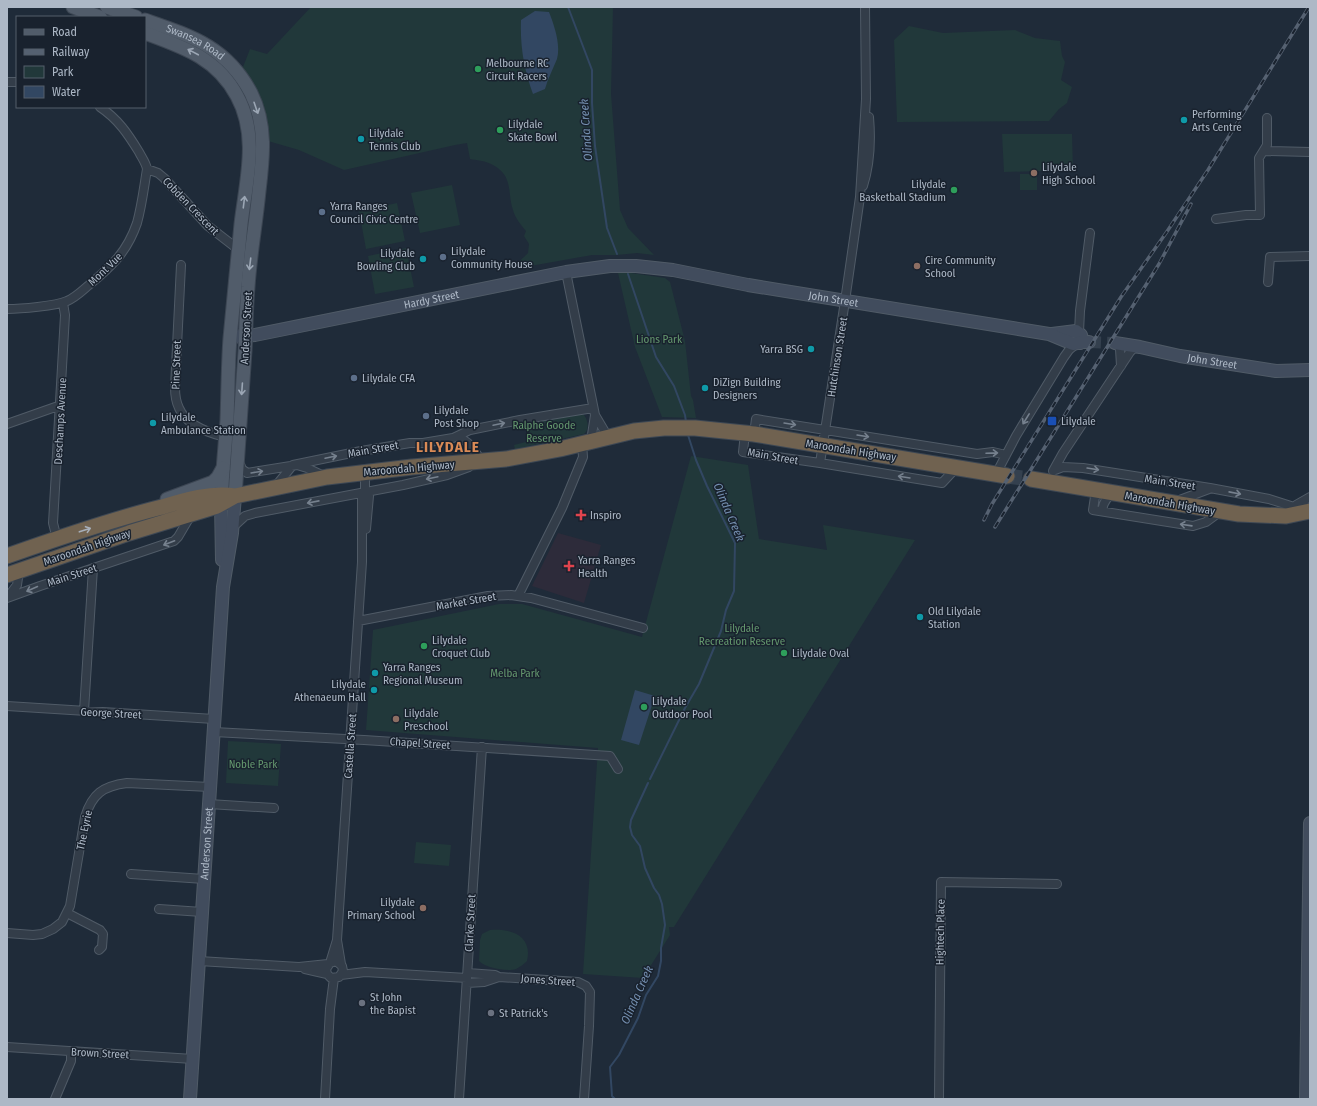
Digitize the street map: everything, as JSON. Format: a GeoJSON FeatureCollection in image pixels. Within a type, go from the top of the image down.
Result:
{"type":"FeatureCollection","features":[{"type":"Feature","properties":{"kind":"highway","name":"Maroondah Highway"},"geometry":{"type":"LineString","coordinates":[[7,556],[113,521],[180,502],[226,498],[327,477],[365,472],[483,462],[525,456],[608,437],[656,428],[695,428],[753,434],[1001,475]]}},
{"type":"Feature","properties":{"kind":"highway","name":"Maroondah Highway"},"geometry":{"type":"LineString","coordinates":[[1031,480],[1050,476],[1096,490],[1220,512],[1246,515],[1286,516],[1307,509]]}},
{"type":"Feature","properties":{"kind":"highway","name":"Maroondah Highway"},"geometry":{"type":"LineString","coordinates":[[11,569],[63,556],[192,513],[226,498]]}},
{"type":"Feature","properties":{"kind":"highway"},"geometry":{"type":"LineString","coordinates":[[57,539],[63,556]]}},
{"type":"Feature","properties":{"kind":"main road"},"geometry":{"type":"LineString","coordinates":[[73,7],[97,16]]}},
{"type":"Feature","properties":{"kind":"main road"},"geometry":{"type":"LineString","coordinates":[[107,7],[133,16]]}},
{"type":"Feature","properties":{"kind":"main road","name":"Swansea Road"},"geometry":{"type":"LineString","coordinates":[[146,20],[200,41],[221,55],[238,73]]}},
{"type":"Feature","properties":{"kind":"main road","name":"Swansea Road"},"geometry":{"type":"LineString","coordinates":[[146,33],[195,53],[224,76]]}},
{"type":"Feature","properties":{"kind":"main road","name":"Anderson Street"},"geometry":{"type":"LineString","coordinates":[[190,1099],[223,587],[226,498],[237,452],[232,438],[230,337],[259,194],[263,155],[261,124],[256,106],[251,94],[238,73]]}},
{"type":"Feature","properties":{"kind":"main road","name":"Anderson Street"},"geometry":{"type":"LineString","coordinates":[[223,587],[232,528],[226,498],[223,464],[232,438],[245,336],[239,250],[250,156],[249,133],[245,116],[238,97],[224,76]]}},
{"type":"Feature","properties":{"kind":"main road"},"geometry":{"type":"LineString","coordinates":[[239,250],[247,248],[251,220],[259,194]]}},
{"type":"Feature","properties":{"kind":"main road","name":"John Street"},"geometry":{"type":"LineString","coordinates":[[618,266],[636,266],[673,270],[748,285],[1049,334],[1079,337]]}},
{"type":"Feature","properties":{"kind":"main road","name":"Hardy Street"},"geometry":{"type":"LineString","coordinates":[[230,337],[245,336],[593,267],[618,266]]}},
{"type":"Feature","properties":{"kind":"main road","name":"John Street"},"geometry":{"type":"LineString","coordinates":[[1116,342],[1180,356],[1276,371],[1310,370]]}},
{"type":"Feature","properties":{"kind":"main road"},"geometry":{"type":"LineString","coordinates":[[113,521],[213,482],[219,476],[223,464]]}},
{"type":"Feature","properties":{"kind":"main road"},"geometry":{"type":"LineString","coordinates":[[1306,1099],[1309,983],[1310,823]]}},
{"type":"Feature","properties":{"kind":"street","name":"Hutchinson Street"},"geometry":{"type":"LineString","coordinates":[[820,463],[860,197],[867,173],[866,152],[870,129],[866,99],[865,7]]}},
{"type":"Feature","properties":{"kind":"street"},"geometry":{"type":"LineString","coordinates":[[101,108],[121,124],[145,162],[147,169]]}},
{"type":"Feature","properties":{"kind":"street"},"geometry":{"type":"LineString","coordinates":[[1216,219],[1246,215],[1260,215],[1259,158],[1265,151],[1267,145],[1267,118]]}},
{"type":"Feature","properties":{"kind":"street"},"geometry":{"type":"LineString","coordinates":[[1265,151],[1310,152]]}},
{"type":"Feature","properties":{"kind":"street","name":"Cobden Crescent"},"geometry":{"type":"LineString","coordinates":[[147,169],[158,173],[164,178],[208,226],[239,250]]}},
{"type":"Feature","properties":{"kind":"street","name":"Mont Vue"},"geometry":{"type":"LineString","coordinates":[[7,309],[63,303],[71,299],[117,260],[126,247],[138,219],[147,169]]}},
{"type":"Feature","properties":{"kind":"street"},"geometry":{"type":"LineString","coordinates":[[1001,475],[1006,455],[1016,436],[1064,357],[1079,337],[1080,311],[1090,233]]}},
{"type":"Feature","properties":{"kind":"street"},"geometry":{"type":"LineString","coordinates":[[1268,282],[1270,257],[1310,256]]}},
{"type":"Feature","properties":{"kind":"street","name":"Pine Street"},"geometry":{"type":"LineString","coordinates":[[182,265],[175,387],[176,397],[180,410],[191,423],[210,432],[232,438]]}},
{"type":"Feature","properties":{"kind":"street"},"geometry":{"type":"LineString","coordinates":[[566,272],[594,411],[608,437]]}},
{"type":"Feature","properties":{"kind":"street","name":"Deschamps Avenue"},"geometry":{"type":"LineString","coordinates":[[57,539],[53,522],[65,315],[63,303]]}},
{"type":"Feature","properties":{"kind":"street"},"geometry":{"type":"LineString","coordinates":[[1116,342],[1120,349],[1121,366]]}},
{"type":"Feature","properties":{"kind":"street"},"geometry":{"type":"LineString","coordinates":[[1050,476],[1063,453],[1132,350],[1140,347]]}},
{"type":"Feature","properties":{"kind":"street"},"geometry":{"type":"LineString","coordinates":[[7,424],[60,405]]}},
{"type":"Feature","properties":{"kind":"street"},"geometry":{"type":"LineString","coordinates":[[518,596],[562,508],[583,457],[594,411]]}},
{"type":"Feature","properties":{"kind":"street","name":"Main Street"},"geometry":{"type":"LineString","coordinates":[[237,452],[241,467],[244,472],[247,473],[293,466],[361,451],[454,438],[470,430],[520,420],[594,411]]}},
{"type":"Feature","properties":{"kind":"street","name":"Main Street"},"geometry":{"type":"LineString","coordinates":[[825,430],[756,419],[753,434],[743,452],[942,483],[956,468]]}},
{"type":"Feature","properties":{"kind":"street"},"geometry":{"type":"LineString","coordinates":[[825,430],[977,454],[995,452],[1006,455]]}},
{"type":"Feature","properties":{"kind":"street"},"geometry":{"type":"LineString","coordinates":[[232,528],[242,518],[249,514],[447,475],[483,462],[468,443],[458,436]]}},
{"type":"Feature","properties":{"kind":"street"},"geometry":{"type":"LineString","coordinates":[[274,487],[293,466],[307,468],[327,477]]}},
{"type":"Feature","properties":{"kind":"street","name":"Main Street"},"geometry":{"type":"LineString","coordinates":[[1050,476],[1063,467],[1075,467],[1210,488],[1307,509]]}},
{"type":"Feature","properties":{"kind":"street","name":"Castella Street"},"geometry":{"type":"LineString","coordinates":[[341,965],[337,940],[358,621],[362,552],[362,496],[365,492],[365,472]]}},
{"type":"Feature","properties":{"kind":"street"},"geometry":{"type":"LineString","coordinates":[[1172,503],[1210,488]]}},
{"type":"Feature","properties":{"kind":"street"},"geometry":{"type":"LineString","coordinates":[[1096,490],[1093,510],[1193,526],[1206,522],[1220,512]]}},
{"type":"Feature","properties":{"kind":"street"},"geometry":{"type":"LineString","coordinates":[[1102,511],[1104,502],[1114,493]]}},
{"type":"Feature","properties":{"kind":"street","name":"Main Street"},"geometry":{"type":"LineString","coordinates":[[7,598],[174,541],[178,537],[192,513]]}},
{"type":"Feature","properties":{"kind":"street"},"geometry":{"type":"LineString","coordinates":[[84,711],[93,568]]}},
{"type":"Feature","properties":{"kind":"street"},"geometry":{"type":"LineString","coordinates":[[7,598],[13,592],[17,584],[11,569]]}},
{"type":"Feature","properties":{"kind":"street","name":"Market Street"},"geometry":{"type":"LineString","coordinates":[[358,621],[488,596],[518,596],[536,599],[643,628]]}},
{"type":"Feature","properties":{"kind":"street","name":"George Street"},"geometry":{"type":"LineString","coordinates":[[7,706],[214,719]]}},
{"type":"Feature","properties":{"kind":"street","name":"Chapel Street"},"geometry":{"type":"LineString","coordinates":[[214,732],[350,739],[610,756],[618,769]]}},
{"type":"Feature","properties":{"kind":"street","name":"Clarke Street"},"geometry":{"type":"LineString","coordinates":[[459,1099],[482,747]]}},
{"type":"Feature","properties":{"kind":"street","name":"The Eyrie"},"geometry":{"type":"LineString","coordinates":[[7,934],[42,934],[53,929],[62,922],[70,906],[85,817],[91,802],[106,788],[116,784],[127,783],[210,787]]}},
{"type":"Feature","properties":{"kind":"street"},"geometry":{"type":"LineString","coordinates":[[209,804],[274,808]]}},
{"type":"Feature","properties":{"kind":"street"},"geometry":{"type":"LineString","coordinates":[[131,874],[204,879]]}},
{"type":"Feature","properties":{"kind":"street","name":"Hightech Place"},"geometry":{"type":"LineString","coordinates":[[939,1099],[941,882],[1057,884]]}},
{"type":"Feature","properties":{"kind":"street"},"geometry":{"type":"LineString","coordinates":[[159,909],[202,912]]}},
{"type":"Feature","properties":{"kind":"street"},"geometry":{"type":"LineString","coordinates":[[67,913],[100,930],[103,934],[102,947],[99,950]]}},
{"type":"Feature","properties":{"kind":"street","name":"Castella Street"},"geometry":{"type":"LineString","coordinates":[[329,963],[337,940]]}},
{"type":"Feature","properties":{"kind":"street","name":"Jones Street"},"geometry":{"type":"LineString","coordinates":[[199,961],[299,967],[334,976],[365,972],[467,978],[484,982],[498,977],[578,982],[586,986],[590,992],[589,1033],[584,1099]]}},
{"type":"Feature","properties":{"kind":"street"},"geometry":{"type":"LineString","coordinates":[[336,961],[341,965],[343,971],[334,976],[326,969],[329,963],[336,961]]}},
{"type":"Feature","properties":{"kind":"street","name":"Jones Street"},"geometry":{"type":"LineString","coordinates":[[299,967],[329,963]]}},
{"type":"Feature","properties":{"kind":"street","name":"Jones Street"},"geometry":{"type":"LineString","coordinates":[[341,965],[365,972]]}},
{"type":"Feature","properties":{"kind":"street"},"geometry":{"type":"LineString","coordinates":[[325,1099],[330,1009],[334,976]]}},
{"type":"Feature","properties":{"kind":"street","name":"Brown Street"},"geometry":{"type":"LineString","coordinates":[[7,1047],[193,1059]]}},
{"type":"Feature","properties":{"kind":"street"},"geometry":{"type":"LineString","coordinates":[[55,1099],[71,1061],[71,1052]]}},
{"type":"Feature","properties":{"kind":"shaded area","name":"Yarra Ranges Health"},"geometry":{"type":"Polygon","coordinates":[[[558,533],[601,545],[584,603],[532,586],[558,533]]]}},
{"type":"Feature","properties":{"kind":"green space"},"geometry":{"type":"Polygon","coordinates":[[[311,7],[613,7],[611,94],[620,210],[628,228],[654,255],[637,253],[592,255],[519,268],[519,261],[528,253],[529,244],[524,236],[526,231],[514,213],[506,179],[498,168],[491,164],[470,159],[467,143],[344,170],[299,150],[268,141],[260,100],[243,67],[250,49],[267,54],[311,7]]]}},
{"type":"Feature","properties":{"kind":"green space"},"geometry":{"type":"Polygon","coordinates":[[[909,26],[943,33],[1015,30],[1035,38],[1060,41],[1062,56],[1065,62],[1061,80],[1072,87],[1067,103],[1059,109],[1049,121],[897,122],[894,40],[909,26]]]}},
{"type":"Feature","properties":{"kind":"green space"},"geometry":{"type":"Polygon","coordinates":[[[1002,134],[1072,134],[1073,170],[1004,172],[1002,134]]]}},
{"type":"Feature","properties":{"kind":"green space"},"geometry":{"type":"Polygon","coordinates":[[[1020,174],[1037,174],[1037,190],[1020,190],[1020,174]]]}},
{"type":"Feature","properties":{"kind":"green space"},"geometry":{"type":"Polygon","coordinates":[[[452,185],[460,225],[420,233],[411,193],[452,185]]]}},
{"type":"Feature","properties":{"kind":"green space"},"geometry":{"type":"Polygon","coordinates":[[[397,203],[405,241],[366,249],[359,211],[397,203]]]}},
{"type":"Feature","properties":{"kind":"green space"},"geometry":{"type":"Polygon","coordinates":[[[406,248],[414,287],[375,294],[368,256],[406,248]]]}},
{"type":"Feature","properties":{"kind":"green space","name":"Lions Park"},"geometry":{"type":"Polygon","coordinates":[[[618,273],[631,273],[665,278],[670,282],[685,341],[691,396],[696,418],[662,417],[635,347],[618,273]]]}},
{"type":"Feature","properties":{"kind":"green space","name":"Ralphe Goode Reserve"},"geometry":{"type":"Polygon","coordinates":[[[582,413],[588,424],[584,434],[515,449],[514,445],[530,441],[527,433],[527,427],[531,422],[582,413]]]}},
{"type":"Feature","properties":{"kind":"green space","name":"Lilydale Recreation Reserve"},"geometry":{"type":"Polygon","coordinates":[[[691,456],[748,465],[759,539],[827,550],[823,525],[915,540],[674,927],[669,927],[670,935],[643,978],[583,974],[598,748],[366,730],[373,630],[499,604],[522,604],[642,637],[691,456]]]}},
{"type":"Feature","properties":{"kind":"green space","name":"Noble Park"},"geometry":{"type":"Polygon","coordinates":[[[228,741],[281,744],[278,786],[226,783],[228,741]]]}},
{"type":"Feature","properties":{"kind":"green space"},"geometry":{"type":"Polygon","coordinates":[[[416,842],[451,845],[449,866],[414,863],[416,842]]]}},
{"type":"Feature","properties":{"kind":"green space"},"geometry":{"type":"Polygon","coordinates":[[[490,930],[505,930],[519,935],[527,945],[527,961],[516,969],[507,970],[486,966],[479,961],[480,940],[482,934],[490,930]]]}},
{"type":"Feature","properties":{"kind":"water"},"geometry":{"type":"Polygon","coordinates":[[[535,11],[549,12],[556,35],[558,53],[545,89],[533,94],[523,58],[521,20],[535,11]]]}},
{"type":"Feature","properties":{"kind":"water"},"geometry":{"type":"Polygon","coordinates":[[[635,690],[655,696],[639,745],[621,740],[635,690]]]}},
{"type":"Feature","properties":{"kind":"waterway","name":"Olinda Creek"},"geometry":{"type":"LineString","coordinates":[[568,7],[592,70],[592,103],[595,146],[607,228],[617,254]]}},
{"type":"Feature","properties":{"kind":"waterway","name":"Olinda Creek"},"geometry":{"type":"LineString","coordinates":[[628,274],[656,357],[674,386],[685,415],[686,422]]}},
{"type":"Feature","properties":{"kind":"waterway","name":"Olinda Creek"},"geometry":{"type":"LineString","coordinates":[[650,779],[685,708],[699,684],[721,631],[726,610],[734,591],[735,543],[707,486],[696,460],[688,435]]}},
{"type":"Feature","properties":{"kind":"waterway","name":"Olinda Creek"},"geometry":{"type":"LineString","coordinates":[[615,1099],[612,1096],[610,1067],[619,1055],[638,1018],[646,995],[658,976],[665,925],[659,895],[654,888],[645,868],[640,846],[632,835],[630,827],[631,820],[648,783]]}},
{"type":"Feature","properties":{"kind":"tunnel"},"geometry":{"type":"LineString","coordinates":[[1089,342],[1115,343]]}},
{"type":"Feature","properties":{"kind":"tunnel"},"geometry":{"type":"LineString","coordinates":[[1007,476],[1031,479]]}},
{"type":"Feature","properties":{"kind":"railway"},"geometry":{"type":"LineString","coordinates":[[984,520],[992,504],[1121,297],[1208,170],[1309,7]]}},
{"type":"Feature","properties":{"kind":"railway"},"geometry":{"type":"LineString","coordinates":[[995,527],[1159,264],[1191,204]]}},
{"type":"Feature","properties":{"kind":"place","name":"Melbourne RC Circuit Racers"},"geometry":{"type":"Point","coordinates":[478,69]}},
{"type":"Feature","properties":{"kind":"place","name":"Performing Arts Centre"},"geometry":{"type":"Point","coordinates":[1184,120]}},
{"type":"Feature","properties":{"kind":"place","name":"Lilydale Skate Bowl"},"geometry":{"type":"Point","coordinates":[500,130]}},
{"type":"Feature","properties":{"kind":"place","name":"Lilydale Tennis Club"},"geometry":{"type":"Point","coordinates":[361,139]}},
{"type":"Feature","properties":{"kind":"place","name":"Lilydale High School"},"geometry":{"type":"Point","coordinates":[1034,173]}},
{"type":"Feature","properties":{"kind":"place","name":"Lilydale Basketball Stadium"},"geometry":{"type":"Point","coordinates":[954,190]}},
{"type":"Feature","properties":{"kind":"place","name":"Yarra Ranges Council Civic Centre"},"geometry":{"type":"Point","coordinates":[322,212]}},
{"type":"Feature","properties":{"kind":"place","name":"Lilydale Community House"},"geometry":{"type":"Point","coordinates":[443,257]}},
{"type":"Feature","properties":{"kind":"place","name":"Lilydale Bowling Club"},"geometry":{"type":"Point","coordinates":[423,259]}},
{"type":"Feature","properties":{"kind":"place","name":"Cire Community School"},"geometry":{"type":"Point","coordinates":[917,266]}},
{"type":"Feature","properties":{"kind":"place","name":"Yarra BSG"},"geometry":{"type":"Point","coordinates":[811,349]}},
{"type":"Feature","properties":{"kind":"place","name":"Lilydale CFA"},"geometry":{"type":"Point","coordinates":[354,378]}},
{"type":"Feature","properties":{"kind":"place","name":"DiZign Building Designers"},"geometry":{"type":"Point","coordinates":[705,388]}},
{"type":"Feature","properties":{"kind":"place","name":"Lilydale Post Shop"},"geometry":{"type":"Point","coordinates":[426,416]}},
{"type":"Feature","properties":{"kind":"place","name":"Lilydale"},"geometry":{"type":"Point","coordinates":[1052,421]}},
{"type":"Feature","properties":{"kind":"place","name":"Lilydale Ambulance Station"},"geometry":{"type":"Point","coordinates":[153,423]}},
{"type":"Feature","properties":{"kind":"place","name":"Inspiro"},"geometry":{"type":"Point","coordinates":[581,515]}},
{"type":"Feature","properties":{"kind":"place","name":"Yarra Ranges Health"},"geometry":{"type":"Point","coordinates":[569,566]}},
{"type":"Feature","properties":{"kind":"place","name":"Old Lilydale Station"},"geometry":{"type":"Point","coordinates":[920,617]}},
{"type":"Feature","properties":{"kind":"place","name":"Lilydale Croquet Club"},"geometry":{"type":"Point","coordinates":[424,646]}},
{"type":"Feature","properties":{"kind":"place","name":"Lilydale Oval"},"geometry":{"type":"Point","coordinates":[784,653]}},
{"type":"Feature","properties":{"kind":"place","name":"Yarra Ranges Regional Museum"},"geometry":{"type":"Point","coordinates":[375,673]}},
{"type":"Feature","properties":{"kind":"place","name":"Lilydale Athenaeum Hall"},"geometry":{"type":"Point","coordinates":[374,690]}},
{"type":"Feature","properties":{"kind":"place","name":"Lilydale Outdoor Pool"},"geometry":{"type":"Point","coordinates":[644,707]}},
{"type":"Feature","properties":{"kind":"place","name":"Lilydale Preschool"},"geometry":{"type":"Point","coordinates":[396,719]}},
{"type":"Feature","properties":{"kind":"place","name":"Lilydale Primary School"},"geometry":{"type":"Point","coordinates":[423,908]}},
{"type":"Feature","properties":{"kind":"place","name":"St John the Bapist"},"geometry":{"type":"Point","coordinates":[362,1003]}},
{"type":"Feature","properties":{"kind":"place","name":"St Patrick's"},"geometry":{"type":"Point","coordinates":[491,1013]}},
{"type":"Feature","properties":{"kind":"district","name":"LILYDALE"},"geometry":{"type":"Point","coordinates":[448,447]}},
{"type":"Feature","properties":{"kind":"park label","name":"Melba Park"},"geometry":{"type":"Point","coordinates":[515,673]}}]}
